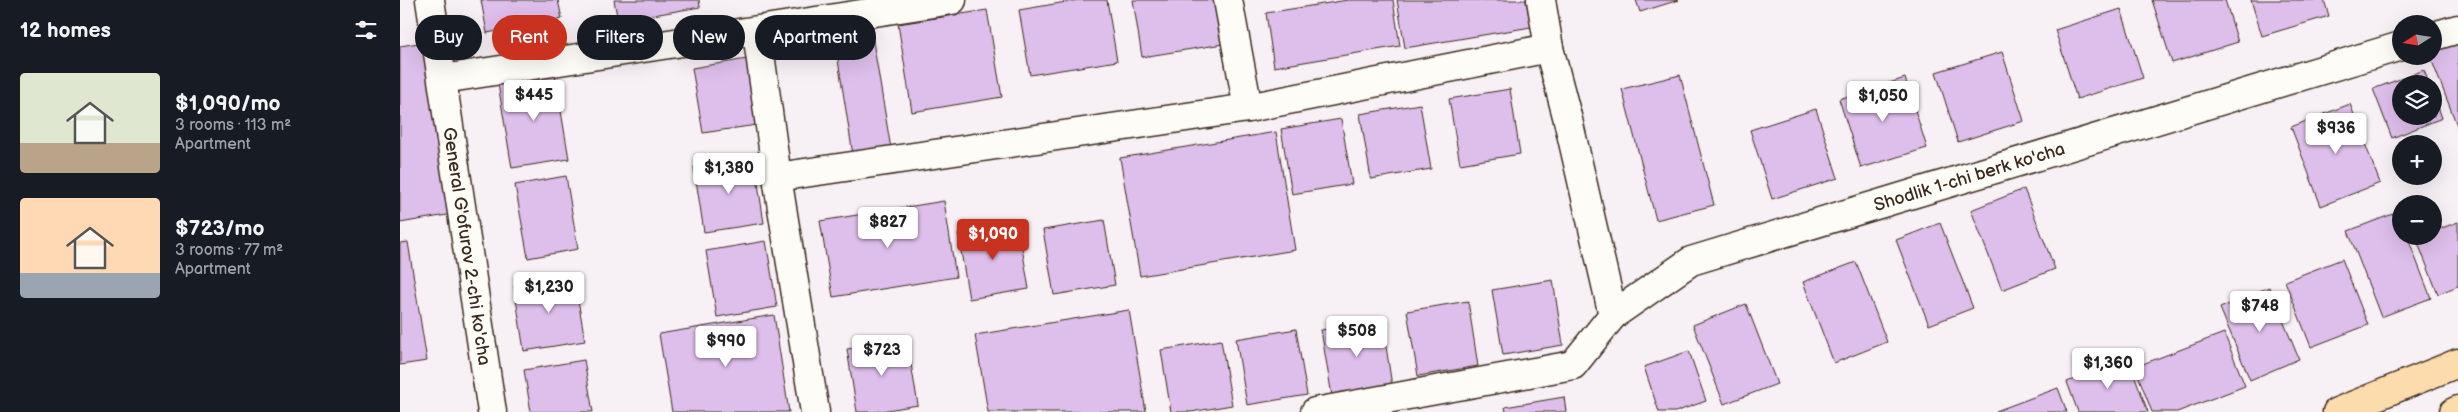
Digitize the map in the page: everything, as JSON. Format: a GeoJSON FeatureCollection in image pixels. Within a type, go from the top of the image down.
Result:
{"type":"FeatureCollection","features":[{"type":"Feature","properties":{"kind":"main road"},"geometry":{"type":"LineString","coordinates":[[2337,412],[2458,363]]}},
{"type":"Feature","properties":{"kind":"main road"},"geometry":{"type":"LineString","coordinates":[[2454,412],[2458,410]]}},
{"type":"Feature","properties":{"kind":"street","name":"General G'ofurov 2-chi ko'cha"},"geometry":{"type":"LineString","coordinates":[[430,0],[444,79],[492,412]]}},
{"type":"Feature","properties":{"kind":"street"},"geometry":{"type":"LineString","coordinates":[[861,15],[952,0]]}},
{"type":"Feature","properties":{"kind":"street"},"geometry":{"type":"LineString","coordinates":[[1228,0],[1248,108]]}},
{"type":"Feature","properties":{"kind":"street"},"geometry":{"type":"LineString","coordinates":[[1541,0],[1549,48],[1568,120],[1613,315]]}},
{"type":"Feature","properties":{"kind":"street"},"geometry":{"type":"LineString","coordinates":[[2442,34],[2458,29]]}},
{"type":"Feature","properties":{"kind":"street"},"geometry":{"type":"LineString","coordinates":[[444,79],[755,32]]}},
{"type":"Feature","properties":{"kind":"street"},"geometry":{"type":"LineString","coordinates":[[777,177],[1248,108],[1549,48]]}},
{"type":"Feature","properties":{"kind":"street","name":"Shodlik 1-chi berk ko'cha"},"geometry":{"type":"LineString","coordinates":[[1315,412],[1573,366],[1613,315],[1691,261],[2392,49]]}},
{"type":"Feature","properties":{"kind":"street"},"geometry":{"type":"LineString","coordinates":[[761,60],[777,177],[815,412]]}},
{"type":"Feature","properties":{"kind":"building"},"geometry":{"type":"Polygon","coordinates":[[[481,0],[558,0],[561,15],[492,15],[492,32],[487,33],[481,0]]]}},
{"type":"Feature","properties":{"kind":"building"},"geometry":{"type":"Polygon","coordinates":[[[614,0],[699,0],[700,7],[653,15],[617,15],[614,0]]]}},
{"type":"Feature","properties":{"kind":"building"},"geometry":{"type":"Polygon","coordinates":[[[1078,0],[1107,0],[1117,61],[1030,75],[1019,10],[1078,0]]]}},
{"type":"Feature","properties":{"kind":"building"},"geometry":{"type":"Polygon","coordinates":[[[1133,0],[1216,0],[1223,44],[1142,57],[1133,0]]]}},
{"type":"Feature","properties":{"kind":"building"},"geometry":{"type":"Polygon","coordinates":[[[1348,0],[1393,0],[1400,46],[1274,67],[1266,13],[1348,0]]]}},
{"type":"Feature","properties":{"kind":"building"},"geometry":{"type":"Polygon","coordinates":[[[1397,0],[1526,0],[1531,27],[1405,48],[1397,0]]]}},
{"type":"Feature","properties":{"kind":"building"},"geometry":{"type":"Polygon","coordinates":[[[1636,0],[1679,0],[1640,12],[1636,0]]]}},
{"type":"Feature","properties":{"kind":"building"},"geometry":{"type":"Polygon","coordinates":[[[2152,0],[2225,0],[2238,42],[2172,63],[2152,0]]]}},
{"type":"Feature","properties":{"kind":"building"},"geometry":{"type":"Polygon","coordinates":[[[2251,0],[2324,0],[2329,16],[2262,36],[2251,0]]]}},
{"type":"Feature","properties":{"kind":"building"},"geometry":{"type":"Polygon","coordinates":[[[2121,9],[2143,78],[2077,99],[2055,30],[2121,9]]]}},
{"type":"Feature","properties":{"kind":"building"},"geometry":{"type":"Polygon","coordinates":[[[987,10],[1002,97],[912,112],[898,24],[987,10]]]}},
{"type":"Feature","properties":{"kind":"building"},"geometry":{"type":"Polygon","coordinates":[[[2458,41],[2458,128],[2442,87],[2442,75],[2437,75],[2434,65],[2442,65],[2442,48],[2458,41]]]}},
{"type":"Feature","properties":{"kind":"building"},"geometry":{"type":"Polygon","coordinates":[[[415,44],[415,60],[428,60],[453,214],[400,223],[400,46],[415,44]]]}},
{"type":"Feature","properties":{"kind":"building"},"geometry":{"type":"Polygon","coordinates":[[[2002,52],[2024,121],[1958,142],[1936,72],[2002,52]]]}},
{"type":"Feature","properties":{"kind":"building"},"geometry":{"type":"Polygon","coordinates":[[[753,58],[763,124],[703,133],[692,68],[753,58]]]}},
{"type":"Feature","properties":{"kind":"building"},"geometry":{"type":"Polygon","coordinates":[[[876,59],[891,149],[853,155],[838,60],[876,59]]]}},
{"type":"Feature","properties":{"kind":"building"},"geometry":{"type":"Polygon","coordinates":[[[2424,70],[2426,75],[2411,75],[2424,70]]]}},
{"type":"Feature","properties":{"kind":"building"},"geometry":{"type":"Polygon","coordinates":[[[555,75],[569,159],[512,168],[498,84],[555,75]]]}},
{"type":"Feature","properties":{"kind":"building"},"geometry":{"type":"Polygon","coordinates":[[[1680,75],[1714,205],[1656,220],[1622,89],[1680,75]]]}},
{"type":"Feature","properties":{"kind":"building"},"geometry":{"type":"Polygon","coordinates":[[[1905,78],[1927,148],[1861,168],[1839,99],[1905,78]]]}},
{"type":"Feature","properties":{"kind":"building"},"geometry":{"type":"Polygon","coordinates":[[[2392,82],[2392,125],[2424,125],[2400,135],[2392,135],[2392,138],[2373,89],[2392,82]]]}},
{"type":"Feature","properties":{"kind":"building"},"geometry":{"type":"Polygon","coordinates":[[[1510,89],[1520,154],[1460,164],[1449,99],[1510,89]]]}},
{"type":"Feature","properties":{"kind":"building"},"geometry":{"type":"Polygon","coordinates":[[[1420,104],[1431,169],[1371,179],[1360,114],[1420,104]]]}},
{"type":"Feature","properties":{"kind":"building"},"geometry":{"type":"Polygon","coordinates":[[[2350,104],[2380,183],[2321,206],[2291,127],[2350,104]]]}},
{"type":"Feature","properties":{"kind":"building"},"geometry":{"type":"Polygon","coordinates":[[[1816,109],[1838,178],[1772,199],[1750,130],[1816,109]]]}},
{"type":"Feature","properties":{"kind":"building"},"geometry":{"type":"Polygon","coordinates":[[[1341,119],[1352,184],[1292,194],[1281,129],[1341,119]]]}},
{"type":"Feature","properties":{"kind":"building"},"geometry":{"type":"Polygon","coordinates":[[[1276,132],[1295,250],[1140,276],[1120,158],[1276,132]]]}},
{"type":"Feature","properties":{"kind":"building"},"geometry":{"type":"Polygon","coordinates":[[[754,157],[764,223],[704,232],[694,167],[754,157]]]}},
{"type":"Feature","properties":{"kind":"building"},"geometry":{"type":"Polygon","coordinates":[[[566,176],[578,249],[528,258],[515,185],[566,176]]]}},
{"type":"Feature","properties":{"kind":"building"},"geometry":{"type":"Polygon","coordinates":[[[2024,189],[2055,269],[2002,290],[1971,210],[2024,189]]]}},
{"type":"Feature","properties":{"kind":"building"},"geometry":{"type":"Polygon","coordinates":[[[944,201],[956,277],[833,297],[820,221],[944,201]]]}},
{"type":"Feature","properties":{"kind":"building"},"geometry":{"type":"Polygon","coordinates":[[[2392,214],[2392,245],[2410,245],[2431,298],[2381,317],[2348,231],[2392,214]]]}},
{"type":"Feature","properties":{"kind":"building"},"geometry":{"type":"Polygon","coordinates":[[[1104,220],[1115,285],[1054,295],[1043,230],[1104,220]]]}},
{"type":"Feature","properties":{"kind":"building"},"geometry":{"type":"Polygon","coordinates":[[[2458,222],[2458,286],[2438,294],[2419,245],[2442,245],[2442,228],[2458,222]]]}},
{"type":"Feature","properties":{"kind":"building"},"geometry":{"type":"Polygon","coordinates":[[[1940,223],[1973,308],[1929,325],[1896,240],[1940,223]]]}},
{"type":"Feature","properties":{"kind":"building"},"geometry":{"type":"Polygon","coordinates":[[[1018,224],[1029,289],[969,299],[958,233],[1018,224]]]}},
{"type":"Feature","properties":{"kind":"building"},"geometry":{"type":"Polygon","coordinates":[[[766,241],[777,307],[717,317],[706,251],[766,241]]]}},
{"type":"Feature","properties":{"kind":"building"},"geometry":{"type":"Polygon","coordinates":[[[408,242],[427,361],[400,365],[400,243],[408,242]]]}},
{"type":"Feature","properties":{"kind":"building"},"geometry":{"type":"Polygon","coordinates":[[[2342,259],[2368,325],[2311,347],[2285,281],[2342,259]]]}},
{"type":"Feature","properties":{"kind":"building"},"geometry":{"type":"Polygon","coordinates":[[[1856,262],[1887,342],[1834,363],[1803,282],[1856,262]]]}},
{"type":"Feature","properties":{"kind":"building"},"geometry":{"type":"Polygon","coordinates":[[[574,276],[585,341],[524,351],[514,286],[574,276]]]}},
{"type":"Feature","properties":{"kind":"building"},"geometry":{"type":"Polygon","coordinates":[[[1553,280],[1563,345],[1503,355],[1492,290],[1553,280]]]}},
{"type":"Feature","properties":{"kind":"building"},"geometry":{"type":"Polygon","coordinates":[[[2269,287],[2299,359],[2250,380],[2220,308],[2269,287]]]}},
{"type":"Feature","properties":{"kind":"building"},"geometry":{"type":"Polygon","coordinates":[[[1468,301],[1478,366],[1418,376],[1407,311],[1468,301]]]}},
{"type":"Feature","properties":{"kind":"building"},"geometry":{"type":"Polygon","coordinates":[[[1746,304],[1777,384],[1724,404],[1693,325],[1746,304]]]}},
{"type":"Feature","properties":{"kind":"building"},"geometry":{"type":"Polygon","coordinates":[[[1129,310],[1146,412],[988,412],[975,335],[1129,310]]]}},
{"type":"Feature","properties":{"kind":"building"},"geometry":{"type":"Polygon","coordinates":[[[774,315],[789,412],[672,412],[659,334],[774,315]]]}},
{"type":"Feature","properties":{"kind":"building"},"geometry":{"type":"Polygon","coordinates":[[[1382,320],[1392,386],[1332,396],[1321,330],[1382,320]]]}},
{"type":"Feature","properties":{"kind":"building"},"geometry":{"type":"Polygon","coordinates":[[[1296,329],[1307,395],[1247,405],[1236,339],[1296,329]]]}},
{"type":"Feature","properties":{"kind":"building"},"geometry":{"type":"Polygon","coordinates":[[[2224,333],[2245,386],[2177,412],[2152,412],[2135,367],[2224,333]]]}},
{"type":"Feature","properties":{"kind":"building"},"geometry":{"type":"Polygon","coordinates":[[[907,340],[918,405],[875,412],[857,412],[847,349],[907,340]]]}},
{"type":"Feature","properties":{"kind":"building"},"geometry":{"type":"Polygon","coordinates":[[[1221,340],[1232,405],[1191,412],[1171,412],[1161,350],[1221,340]]]}},
{"type":"Feature","properties":{"kind":"building"},"geometry":{"type":"Polygon","coordinates":[[[1689,351],[1706,401],[1675,412],[1659,412],[1644,367],[1689,351]]]}},
{"type":"Feature","properties":{"kind":"building"},"geometry":{"type":"Polygon","coordinates":[[[2128,358],[2148,412],[2078,412],[2067,382],[2128,358]]]}},
{"type":"Feature","properties":{"kind":"building"},"geometry":{"type":"Polygon","coordinates":[[[584,360],[593,412],[531,412],[524,370],[584,360]]]}},
{"type":"Feature","properties":{"kind":"building"},"geometry":{"type":"Polygon","coordinates":[[[2058,388],[2067,412],[1996,411],[2058,388]]]}},
{"type":"Feature","properties":{"kind":"building"},"geometry":{"type":"Polygon","coordinates":[[[1564,397],[1566,412],[1506,412],[1505,407],[1564,397]]]}}]}
